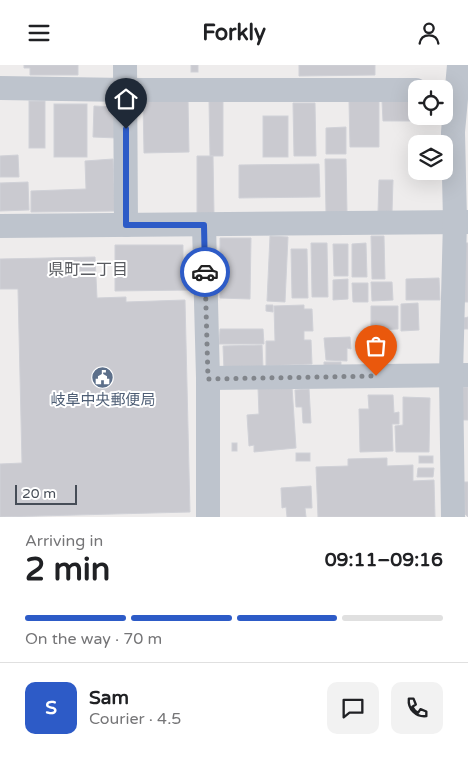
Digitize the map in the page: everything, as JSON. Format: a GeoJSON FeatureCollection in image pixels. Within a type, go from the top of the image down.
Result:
{"type":"FeatureCollection","features":[{"type":"Feature","properties":{"kind":"street"},"geometry":{"type":"LineString","coordinates":[[126,65],[126,225]]}},
{"type":"Feature","properties":{"kind":"street"},"geometry":{"type":"LineString","coordinates":[[453,517],[459,375],[461,222],[453,132],[459,65]]}},
{"type":"Feature","properties":{"kind":"street"},"geometry":{"type":"LineString","coordinates":[[0,88],[408,90]]}},
{"type":"Feature","properties":{"kind":"street"},"geometry":{"type":"LineString","coordinates":[[0,226],[461,222]]}},
{"type":"Feature","properties":{"kind":"street"},"geometry":{"type":"LineString","coordinates":[[204,225],[208,379],[208,517]]}},
{"type":"Feature","properties":{"kind":"street"},"geometry":{"type":"LineString","coordinates":[[208,379],[459,375]]}},
{"type":"Feature","properties":{"kind":"building"},"geometry":{"type":"Polygon","coordinates":[[[24,65],[78,65],[78,75],[30,75],[30,68],[24,68],[24,65]]]}},
{"type":"Feature","properties":{"kind":"building"},"geometry":{"type":"Polygon","coordinates":[[[191,65],[198,65],[198,72],[191,72],[191,65]]]}},
{"type":"Feature","properties":{"kind":"building"},"geometry":{"type":"Polygon","coordinates":[[[299,65],[375,65],[375,75],[299,76],[299,65]]]}},
{"type":"Feature","properties":{"kind":"building"},"geometry":{"type":"Polygon","coordinates":[[[188,99],[189,152],[144,153],[143,100],[188,99]]]}},
{"type":"Feature","properties":{"kind":"building"},"geometry":{"type":"Polygon","coordinates":[[[209,100],[223,100],[223,156],[210,156],[209,100]]]}},
{"type":"Feature","properties":{"kind":"building"},"geometry":{"type":"Polygon","coordinates":[[[29,101],[45,101],[45,148],[29,148],[29,101]]]}},
{"type":"Feature","properties":{"kind":"building"},"geometry":{"type":"Polygon","coordinates":[[[349,101],[379,101],[379,147],[350,147],[349,101]]]}},
{"type":"Feature","properties":{"kind":"building"},"geometry":{"type":"Polygon","coordinates":[[[382,101],[408,101],[408,121],[383,121],[382,101]]]}},
{"type":"Feature","properties":{"kind":"building"},"geometry":{"type":"Polygon","coordinates":[[[293,103],[315,103],[316,156],[294,156],[293,103]]]}},
{"type":"Feature","properties":{"kind":"building"},"geometry":{"type":"Polygon","coordinates":[[[54,104],[87,104],[87,157],[54,157],[54,104]]]}},
{"type":"Feature","properties":{"kind":"building"},"geometry":{"type":"Polygon","coordinates":[[[94,106],[117,107],[117,138],[93,137],[94,106]]]}},
{"type":"Feature","properties":{"kind":"building"},"geometry":{"type":"Polygon","coordinates":[[[263,116],[288,116],[288,157],[263,157],[263,116]]]}},
{"type":"Feature","properties":{"kind":"building"},"geometry":{"type":"Polygon","coordinates":[[[346,127],[346,154],[326,154],[326,128],[346,127]]]}},
{"type":"Feature","properties":{"kind":"building"},"geometry":{"type":"Polygon","coordinates":[[[18,155],[19,177],[0,177],[0,156],[18,155]]]}},
{"type":"Feature","properties":{"kind":"building"},"geometry":{"type":"Polygon","coordinates":[[[197,156],[213,156],[214,215],[197,215],[197,156]]]}},
{"type":"Feature","properties":{"kind":"building"},"geometry":{"type":"Polygon","coordinates":[[[113,159],[115,211],[31,212],[31,191],[86,189],[85,161],[113,159]]]}},
{"type":"Feature","properties":{"kind":"building"},"geometry":{"type":"Polygon","coordinates":[[[325,159],[346,159],[347,213],[326,213],[325,159]]]}},
{"type":"Feature","properties":{"kind":"building"},"geometry":{"type":"Polygon","coordinates":[[[319,164],[320,197],[239,198],[239,165],[319,164]]]}},
{"type":"Feature","properties":{"kind":"building"},"geometry":{"type":"Polygon","coordinates":[[[379,180],[393,180],[392,212],[378,212],[379,180]]]}},
{"type":"Feature","properties":{"kind":"building"},"geometry":{"type":"Polygon","coordinates":[[[28,182],[29,210],[0,211],[0,183],[28,182]]]}},
{"type":"Feature","properties":{"kind":"building"},"geometry":{"type":"Polygon","coordinates":[[[270,236],[288,237],[285,302],[267,301],[270,236]]]}},
{"type":"Feature","properties":{"kind":"building"},"geometry":{"type":"Polygon","coordinates":[[[371,236],[384,236],[385,279],[372,279],[371,236]]]}},
{"type":"Feature","properties":{"kind":"building"},"geometry":{"type":"Polygon","coordinates":[[[220,238],[251,238],[250,299],[220,298],[220,238]]]}},
{"type":"Feature","properties":{"kind":"building"},"geometry":{"type":"Polygon","coordinates":[[[311,243],[327,243],[328,297],[312,297],[311,243]]]}},
{"type":"Feature","properties":{"kind":"building"},"geometry":{"type":"Polygon","coordinates":[[[366,243],[367,277],[352,277],[352,244],[366,243]]]}},
{"type":"Feature","properties":{"kind":"building"},"geometry":{"type":"Polygon","coordinates":[[[462,243],[468,243],[468,302],[463,302],[462,243]]]}},
{"type":"Feature","properties":{"kind":"building"},"geometry":{"type":"Polygon","coordinates":[[[333,244],[348,244],[348,276],[334,276],[333,244]]]}},
{"type":"Feature","properties":{"kind":"building"},"geometry":{"type":"Polygon","coordinates":[[[115,245],[183,245],[183,262],[190,262],[191,290],[115,291],[115,245]]]}},
{"type":"Feature","properties":{"kind":"building"},"geometry":{"type":"Polygon","coordinates":[[[291,249],[307,249],[308,298],[292,298],[291,249]]]}},
{"type":"Feature","properties":{"kind":"building","name":"岐阜中央郵便局"},"geometry":{"type":"Polygon","coordinates":[[[95,257],[97,298],[126,297],[126,302],[185,300],[190,512],[0,517],[0,464],[22,463],[18,289],[0,289],[0,259],[95,257]]]}},
{"type":"Feature","properties":{"kind":"building"},"geometry":{"type":"Polygon","coordinates":[[[439,278],[440,300],[406,300],[406,279],[439,278]]]}},
{"type":"Feature","properties":{"kind":"building"},"geometry":{"type":"Polygon","coordinates":[[[348,279],[348,299],[333,300],[333,280],[348,279]]]}},
{"type":"Feature","properties":{"kind":"building"},"geometry":{"type":"Polygon","coordinates":[[[371,282],[392,282],[393,300],[372,301],[371,282]]]}},
{"type":"Feature","properties":{"kind":"building"},"geometry":{"type":"Polygon","coordinates":[[[352,283],[368,283],[368,302],[353,302],[352,283]]]}},
{"type":"Feature","properties":{"kind":"building"},"geometry":{"type":"Polygon","coordinates":[[[418,303],[419,330],[401,331],[401,304],[418,303]]]}},
{"type":"Feature","properties":{"kind":"building"},"geometry":{"type":"Polygon","coordinates":[[[266,305],[273,305],[273,312],[266,311],[266,305]]]}},
{"type":"Feature","properties":{"kind":"building"},"geometry":{"type":"Polygon","coordinates":[[[304,305],[304,309],[312,309],[313,331],[304,331],[304,340],[311,340],[312,364],[266,366],[266,341],[275,341],[274,306],[304,305]]]}},
{"type":"Feature","properties":{"kind":"building"},"geometry":{"type":"Polygon","coordinates":[[[371,306],[398,306],[398,329],[371,330],[371,306]]]}},
{"type":"Feature","properties":{"kind":"building"},"geometry":{"type":"Polygon","coordinates":[[[468,317],[468,329],[464,329],[464,318],[468,317]]]}},
{"type":"Feature","properties":{"kind":"building"},"geometry":{"type":"Polygon","coordinates":[[[220,329],[263,329],[264,344],[219,344],[220,329]]]}},
{"type":"Feature","properties":{"kind":"building"},"geometry":{"type":"Polygon","coordinates":[[[350,337],[351,349],[347,348],[347,361],[326,360],[324,338],[350,337]]]}},
{"type":"Feature","properties":{"kind":"building"},"geometry":{"type":"Polygon","coordinates":[[[262,345],[263,368],[224,370],[223,346],[262,345]]]}},
{"type":"Feature","properties":{"kind":"building"},"geometry":{"type":"Polygon","coordinates":[[[324,362],[341,362],[341,365],[324,366],[324,362]]]}},
{"type":"Feature","properties":{"kind":"building"},"geometry":{"type":"Polygon","coordinates":[[[292,387],[296,448],[254,452],[254,445],[249,446],[247,415],[259,414],[258,388],[292,387]]]}},
{"type":"Feature","properties":{"kind":"building"},"geometry":{"type":"Polygon","coordinates":[[[462,387],[468,387],[468,420],[462,420],[462,387]]]}},
{"type":"Feature","properties":{"kind":"building"},"geometry":{"type":"Polygon","coordinates":[[[309,389],[311,423],[303,423],[302,407],[296,407],[295,390],[309,389]]]}},
{"type":"Feature","properties":{"kind":"building"},"geometry":{"type":"Polygon","coordinates":[[[368,395],[393,395],[394,413],[399,412],[399,424],[392,424],[393,451],[360,452],[359,409],[369,409],[368,395]]]}},
{"type":"Feature","properties":{"kind":"building"},"geometry":{"type":"Polygon","coordinates":[[[403,397],[430,398],[429,452],[396,452],[395,426],[403,425],[403,397]]]}},
{"type":"Feature","properties":{"kind":"building"},"geometry":{"type":"Polygon","coordinates":[[[232,443],[237,443],[237,451],[232,451],[232,443]]]}},
{"type":"Feature","properties":{"kind":"building"},"geometry":{"type":"Polygon","coordinates":[[[296,453],[310,453],[310,461],[296,461],[296,453]]]}},
{"type":"Feature","properties":{"kind":"building"},"geometry":{"type":"Polygon","coordinates":[[[419,456],[433,456],[433,463],[419,463],[419,456]]]}},
{"type":"Feature","properties":{"kind":"building"},"geometry":{"type":"Polygon","coordinates":[[[387,458],[387,466],[413,465],[413,481],[434,480],[435,517],[318,517],[316,467],[348,466],[348,459],[387,458]]]}},
{"type":"Feature","properties":{"kind":"building"},"geometry":{"type":"Polygon","coordinates":[[[418,468],[434,468],[433,477],[417,477],[418,468]]]}},
{"type":"Feature","properties":{"kind":"building"},"geometry":{"type":"Polygon","coordinates":[[[464,482],[468,482],[468,517],[465,514],[464,482]]]}},
{"type":"Feature","properties":{"kind":"building"},"geometry":{"type":"Polygon","coordinates":[[[311,486],[312,508],[305,508],[306,517],[287,517],[286,507],[282,508],[281,488],[311,486]]]}},
{"type":"Feature","properties":{"kind":"way so far"},"geometry":{"type":"LineString","coordinates":[[205,272],[208,379],[376,376]]}},
{"type":"Feature","properties":{"kind":"place","name":"岐阜中央郵便局"},"geometry":{"type":"Point","coordinates":[103,377]}},
{"type":"Feature","properties":{"kind":"district","name":"県町二丁目"},"geometry":{"type":"Point","coordinates":[88,269]}},
{"type":"Feature","properties":{"kind":"route"},"geometry":{"type":"LineString","coordinates":[[126,129],[126,225],[204,225],[205,272]]}}]}
